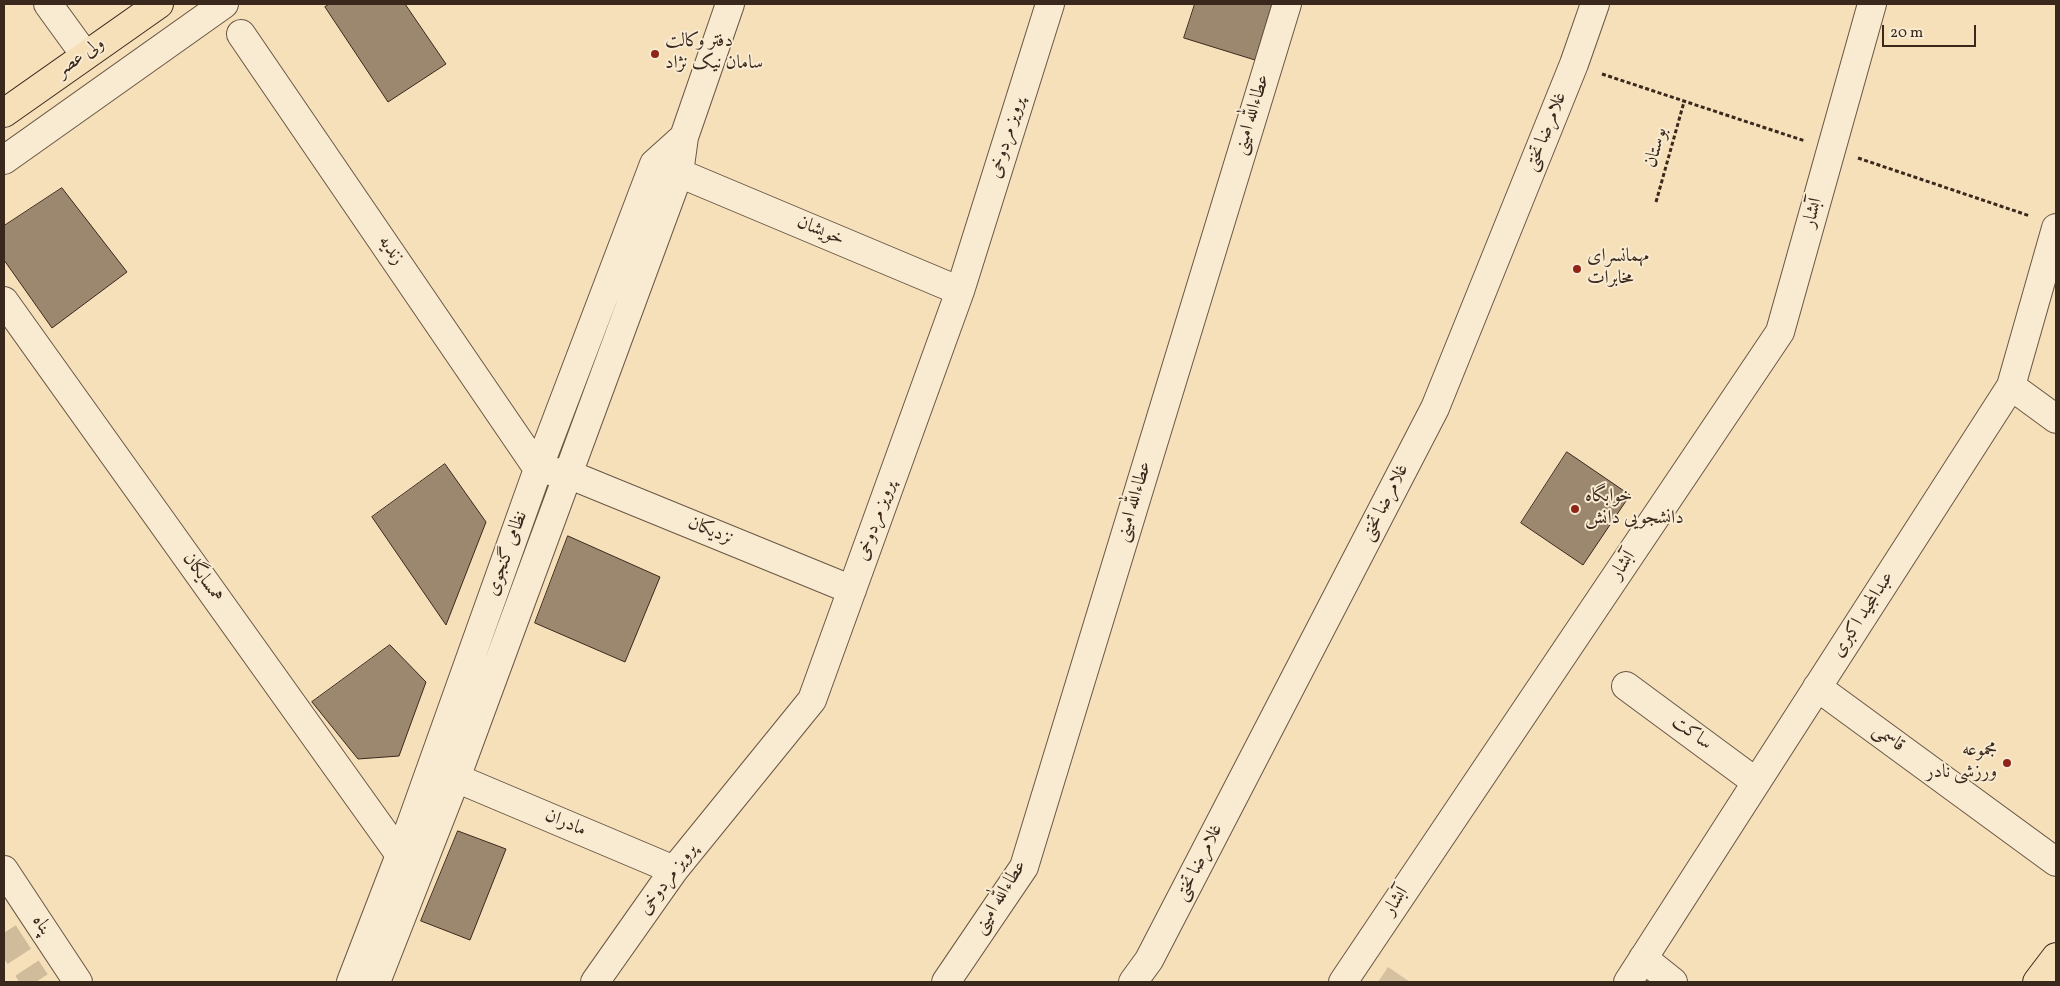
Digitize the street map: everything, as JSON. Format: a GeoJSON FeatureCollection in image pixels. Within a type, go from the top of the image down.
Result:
{"type":"FeatureCollection","features":[{"type":"Feature","properties":{"kind":"main road","name":"ولی عصر"},"geometry":{"type":"LineString","coordinates":[[4,113],[159,4]]}},
{"type":"Feature","properties":{"kind":"main road"},"geometry":{"type":"LineString","coordinates":[[2037,982],[2056,957]]}},
{"type":"Feature","properties":{"kind":"street"},"geometry":{"type":"LineString","coordinates":[[48,4],[85,55]]}},
{"type":"Feature","properties":{"kind":"street"},"geometry":{"type":"LineString","coordinates":[[4,160],[224,4]]}},
{"type":"Feature","properties":{"kind":"street","name":"نظامی گنجوی"},"geometry":{"type":"LineString","coordinates":[[351,982],[412,858],[456,778],[680,173],[684,137],[730,4]]}},
{"type":"Feature","properties":{"kind":"street","name":"پرویز مردوخی"},"geometry":{"type":"LineString","coordinates":[[595,982],[674,870],[812,700],[960,291],[1050,4]]}},
{"type":"Feature","properties":{"kind":"street","name":"عطاءالله امینی"},"geometry":{"type":"LineString","coordinates":[[946,982],[1024,867],[1287,4]]}},
{"type":"Feature","properties":{"kind":"street","name":"غلامرضا تختی"},"geometry":{"type":"LineString","coordinates":[[1133,982],[1154,951],[1436,408],[1574,64],[1595,4]]}},
{"type":"Feature","properties":{"kind":"street","name":"آبشار"},"geometry":{"type":"LineString","coordinates":[[1343,982],[1780,332],[1872,4]]}},
{"type":"Feature","properties":{"kind":"street","name":"زندیه"},"geometry":{"type":"LineString","coordinates":[[241,34],[538,469]]}},
{"type":"Feature","properties":{"kind":"street","name":"نظامی گنجوی"},"geometry":{"type":"LineString","coordinates":[[376,982],[412,858],[538,469],[654,164],[684,137]]}},
{"type":"Feature","properties":{"kind":"street","name":"خویشان"},"geometry":{"type":"LineString","coordinates":[[680,173],[960,291]]}},
{"type":"Feature","properties":{"kind":"street","name":"عبدالمجید اکبری"},"geometry":{"type":"LineString","coordinates":[[1628,982],[2011,386],[2056,228]]}},
{"type":"Feature","properties":{"kind":"street","name":"همسایگان"},"geometry":{"type":"LineString","coordinates":[[4,301],[412,858]]}},
{"type":"Feature","properties":{"kind":"street"},"geometry":{"type":"LineString","coordinates":[[2011,386],[2056,419]]}},
{"type":"Feature","properties":{"kind":"street","name":"نزدیکان"},"geometry":{"type":"LineString","coordinates":[[538,469],[568,474],[852,590]]}},
{"type":"Feature","properties":{"kind":"street","name":"ساکت"},"geometry":{"type":"LineString","coordinates":[[1626,686],[1756,782]]}},
{"type":"Feature","properties":{"kind":"street","name":"قاسمی"},"geometry":{"type":"LineString","coordinates":[[1817,688],[2056,862]]}},
{"type":"Feature","properties":{"kind":"street","name":"مادران"},"geometry":{"type":"LineString","coordinates":[[456,778],[674,870]]}},
{"type":"Feature","properties":{"kind":"street","name":"پناه"},"geometry":{"type":"LineString","coordinates":[[4,870],[78,982]]}},
{"type":"Feature","properties":{"kind":"street"},"geometry":{"type":"LineString","coordinates":[[1643,958],[1673,982]]}},
{"type":"Feature","properties":{"kind":"path","name":"بوستان"},"geometry":{"type":"LineString","coordinates":[[1656,202],[1684,102]]}},
{"type":"Feature","properties":{"kind":"shaded area"},"geometry":{"type":"Polygon","coordinates":[[[1388,967],[1410,982],[1378,982],[1388,967]]]}},
{"type":"Feature","properties":{"kind":"building"},"geometry":{"type":"Polygon","coordinates":[[[330,4],[405,4],[446,64],[388,102],[325,7],[330,4]]]}},
{"type":"Feature","properties":{"kind":"building"},"geometry":{"type":"Polygon","coordinates":[[[1195,4],[1272,4],[1255,60],[1184,38],[1195,4]]]}},
{"type":"Feature","properties":{"kind":"building"},"geometry":{"type":"Polygon","coordinates":[[[62,188],[127,272],[52,328],[4,260],[4,226],[62,188]]]}},
{"type":"Feature","properties":{"kind":"building","name":"خوابگاه دانشجویی دانش"},"geometry":{"type":"Polygon","coordinates":[[[1567,452],[1630,495],[1583,565],[1521,523],[1567,452]]]}},
{"type":"Feature","properties":{"kind":"building"},"geometry":{"type":"Polygon","coordinates":[[[445,464],[486,522],[446,625],[372,517],[445,464]]]}},
{"type":"Feature","properties":{"kind":"building"},"geometry":{"type":"Polygon","coordinates":[[[568,536],[660,577],[625,662],[535,623],[568,536]]]}},
{"type":"Feature","properties":{"kind":"building"},"geometry":{"type":"Polygon","coordinates":[[[390,645],[426,682],[399,756],[358,759],[312,702],[390,645]]]}},
{"type":"Feature","properties":{"kind":"building"},"geometry":{"type":"Polygon","coordinates":[[[458,831],[506,849],[470,940],[421,921],[458,831]]]}},
{"type":"Feature","properties":{"kind":"tunnel"},"geometry":{"type":"LineString","coordinates":[[4,933],[36,982]]}},
{"type":"Feature","properties":{"kind":"place","name":"دفتر وکالت سامان نیک نژاد"},"geometry":{"type":"Point","coordinates":[655,54]}},
{"type":"Feature","properties":{"kind":"place","name":"مهمانسرای مخابرات"},"geometry":{"type":"Point","coordinates":[1577,269]}},
{"type":"Feature","properties":{"kind":"place","name":"خوابگاه دانشجویی دانش"},"geometry":{"type":"Point","coordinates":[1575,509]}},
{"type":"Feature","properties":{"kind":"place","name":"مجموعه ورزشی نادر"},"geometry":{"type":"Point","coordinates":[2007,763]}}]}
